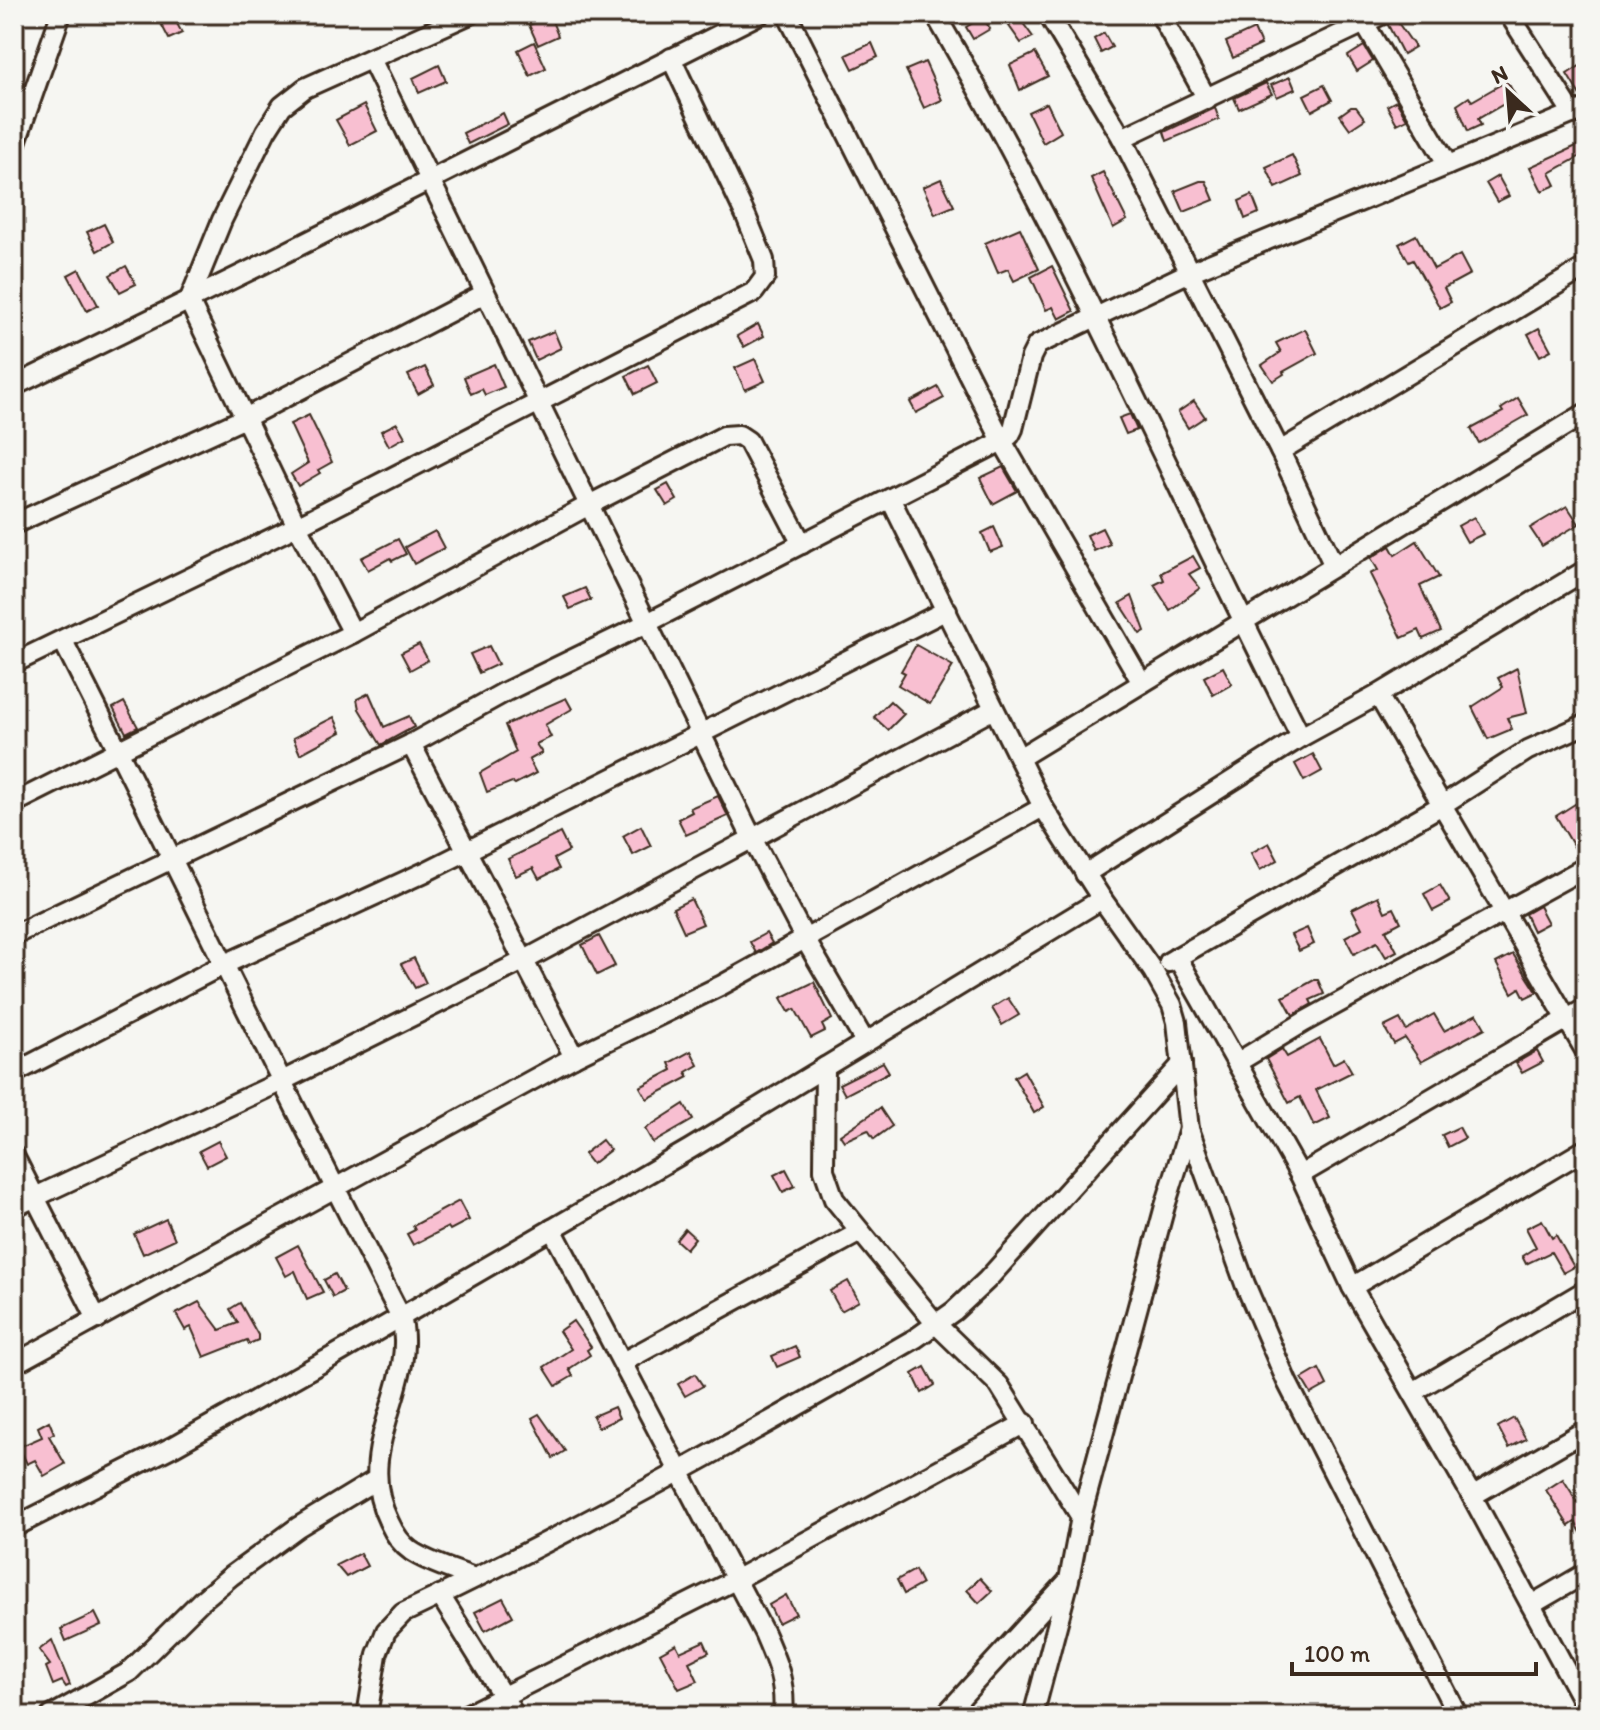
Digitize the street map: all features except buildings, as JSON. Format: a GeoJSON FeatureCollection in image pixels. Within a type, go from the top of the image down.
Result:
{"type":"FeatureCollection","features":[{"type":"Feature","properties":{"kind":"street"},"geometry":{"type":"LineString","coordinates":[[14,148],[61,14]]}},
{"type":"Feature","properties":{"kind":"street"},"geometry":{"type":"LineString","coordinates":[[353,633],[297,526],[189,301],[222,220],[266,131],[282,106],[305,88],[470,14]]}},
{"type":"Feature","properties":{"kind":"street"},"geometry":{"type":"LineString","coordinates":[[14,386],[760,14]]}},
{"type":"Feature","properties":{"kind":"street"},"geometry":{"type":"LineString","coordinates":[[787,14],[1002,441],[1142,683]]}},
{"type":"Feature","properties":{"kind":"street"},"geometry":{"type":"LineString","coordinates":[[935,14],[1005,141],[1096,318],[1301,737]]}},
{"type":"Feature","properties":{"kind":"street"},"geometry":{"type":"LineString","coordinates":[[1048,14],[1122,138],[1280,451],[1334,566]]}},
{"type":"Feature","properties":{"kind":"street"},"geometry":{"type":"LineString","coordinates":[[1160,14],[1207,99]]}},
{"type":"Feature","properties":{"kind":"street"},"geometry":{"type":"LineString","coordinates":[[1122,138],[1207,99],[1362,19],[1383,14]]}},
{"type":"Feature","properties":{"kind":"street"},"geometry":{"type":"LineString","coordinates":[[14,935],[411,744],[505,692],[891,500],[1002,441],[1013,429],[1033,349],[1190,272],[1580,111],[1509,14]]}},
{"type":"Feature","properties":{"kind":"street"},"geometry":{"type":"LineString","coordinates":[[1362,19],[1448,165]]}},
{"type":"Feature","properties":{"kind":"street"},"geometry":{"type":"LineString","coordinates":[[14,663],[297,526],[754,292],[765,277],[764,260],[671,58]]}},
{"type":"Feature","properties":{"kind":"street"},"geometry":{"type":"LineString","coordinates":[[371,59],[752,838],[805,939],[865,1042]]}},
{"type":"Feature","properties":{"kind":"street"},"geometry":{"type":"LineString","coordinates":[[1280,451],[1586,267]]}},
{"type":"Feature","properties":{"kind":"street"},"geometry":{"type":"LineString","coordinates":[[14,524],[245,418],[484,294]]}},
{"type":"Feature","properties":{"kind":"street"},"geometry":{"type":"LineString","coordinates":[[1019,758],[1586,413]]}},
{"type":"Feature","properties":{"kind":"street"},"geometry":{"type":"LineString","coordinates":[[14,803],[353,633],[724,436],[739,435],[748,441],[802,544]]}},
{"type":"Feature","properties":{"kind":"street"},"geometry":{"type":"LineString","coordinates":[[891,500],[1043,807],[1085,874],[1153,971],[1172,1005],[1177,1022],[1189,1129],[1245,1284],[1287,1382],[1458,1716]]}},
{"type":"Feature","properties":{"kind":"street"},"geometry":{"type":"LineString","coordinates":[[1085,874],[1301,737],[1378,695],[1586,570]]}},
{"type":"Feature","properties":{"kind":"street"},"geometry":{"type":"LineString","coordinates":[[14,1073],[225,964],[466,851],[947,610]]}},
{"type":"Feature","properties":{"kind":"street"},"geometry":{"type":"LineString","coordinates":[[63,641],[225,964],[280,1082],[401,1317],[406,1342],[382,1431],[377,1479],[385,1514],[402,1543],[412,1552],[474,1578]]}},
{"type":"Feature","properties":{"kind":"street"},"geometry":{"type":"LineString","coordinates":[[1378,695],[1586,1052]]}},
{"type":"Feature","properties":{"kind":"street"},"geometry":{"type":"LineString","coordinates":[[14,1207],[280,1082],[523,961],[994,709]]}},
{"type":"Feature","properties":{"kind":"street"},"geometry":{"type":"LineString","coordinates":[[1153,971],[1442,805],[1528,750],[1586,724]]}},
{"type":"Feature","properties":{"kind":"street"},"geometry":{"type":"LineString","coordinates":[[411,744],[574,1057]]}},
{"type":"Feature","properties":{"kind":"street"},"geometry":{"type":"LineString","coordinates":[[14,1364],[574,1057],[722,985],[1043,807]]}},
{"type":"Feature","properties":{"kind":"street"},"geometry":{"type":"LineString","coordinates":[[1238,1062],[1304,1022],[1586,867]]}},
{"type":"Feature","properties":{"kind":"street"},"geometry":{"type":"LineString","coordinates":[[14,1527],[174,1446],[401,1317],[825,1067],[1102,899]]}},
{"type":"Feature","properties":{"kind":"street"},"geometry":{"type":"LineString","coordinates":[[1177,957],[1300,1175],[1352,1287],[1472,1496],[1586,1707]]}},
{"type":"Feature","properties":{"kind":"street"},"geometry":{"type":"LineString","coordinates":[[1300,1175],[1586,1008]]}},
{"type":"Feature","properties":{"kind":"street"},"geometry":{"type":"LineString","coordinates":[[367,1716],[377,1654],[386,1631],[403,1613],[681,1470],[840,1382],[936,1324],[987,1280],[1182,1064]]}},
{"type":"Feature","properties":{"kind":"street"},"geometry":{"type":"LineString","coordinates":[[825,1067],[824,1170],[834,1199],[936,1324],[990,1373],[1025,1423],[1081,1517]]}},
{"type":"Feature","properties":{"kind":"street"},"geometry":{"type":"LineString","coordinates":[[1033,1716],[1069,1580],[1081,1517],[1165,1206],[1189,1129]]}},
{"type":"Feature","properties":{"kind":"street"},"geometry":{"type":"LineString","coordinates":[[1352,1287],[1586,1149]]}},
{"type":"Feature","properties":{"kind":"street"},"geometry":{"type":"LineString","coordinates":[[14,1156],[97,1319]]}},
{"type":"Feature","properties":{"kind":"street"},"geometry":{"type":"LineString","coordinates":[[552,1229],[764,1633],[785,1690],[783,1716]]}},
{"type":"Feature","properties":{"kind":"street"},"geometry":{"type":"LineString","coordinates":[[623,1362],[860,1232]]}},
{"type":"Feature","properties":{"kind":"street"},"geometry":{"type":"LineString","coordinates":[[1413,1392],[1586,1290]]}},
{"type":"Feature","properties":{"kind":"street"},"geometry":{"type":"LineString","coordinates":[[464,1716],[737,1579],[1025,1423]]}},
{"type":"Feature","properties":{"kind":"street"},"geometry":{"type":"LineString","coordinates":[[1472,1496],[1586,1430]]}},
{"type":"Feature","properties":{"kind":"street"},"geometry":{"type":"LineString","coordinates":[[51,1716],[129,1672],[231,1576],[298,1527],[377,1479]]}},
{"type":"Feature","properties":{"kind":"street"},"geometry":{"type":"LineString","coordinates":[[1531,1605],[1586,1573]]}},
{"type":"Feature","properties":{"kind":"street"},"geometry":{"type":"LineString","coordinates":[[944,1716],[1069,1580]]}},
{"type":"Feature","properties":{"kind":"street"},"geometry":{"type":"LineString","coordinates":[[440,1595],[515,1716]]}}]}
